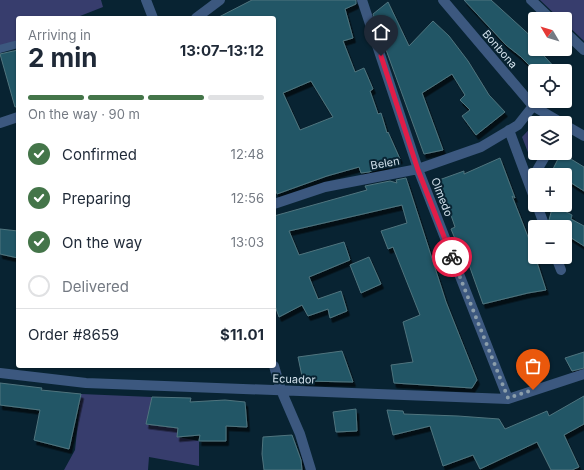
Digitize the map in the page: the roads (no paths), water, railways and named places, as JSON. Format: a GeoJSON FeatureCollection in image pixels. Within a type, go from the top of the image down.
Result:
{"type":"FeatureCollection","features":[{"type":"Feature","properties":{"kind":"street"},"geometry":{"type":"LineString","coordinates":[[146,0],[152,16]]}},
{"type":"Feature","properties":{"kind":"street"},"geometry":{"type":"LineString","coordinates":[[199,16],[220,0]]}},
{"type":"Feature","properties":{"kind":"street","name":"Olmedo"},"geometry":{"type":"LineString","coordinates":[[362,0],[418,170],[508,398]]}},
{"type":"Feature","properties":{"kind":"street","name":"Bonbona"},"geometry":{"type":"LineString","coordinates":[[443,0],[528,100]]}},
{"type":"Feature","properties":{"kind":"street"},"geometry":{"type":"LineString","coordinates":[[531,0],[544,12]]}},
{"type":"Feature","properties":{"kind":"street"},"geometry":{"type":"LineString","coordinates":[[572,39],[584,50]]}},
{"type":"Feature","properties":{"kind":"street","name":"Belen"},"geometry":{"type":"LineString","coordinates":[[276,203],[325,187],[418,170],[481,147],[518,125],[531,108]]}},
{"type":"Feature","properties":{"kind":"street","name":"Bonbona"},"geometry":{"type":"LineString","coordinates":[[536,108],[550,116]]}},
{"type":"Feature","properties":{"kind":"street"},"geometry":{"type":"LineString","coordinates":[[0,123],[16,118]]}},
{"type":"Feature","properties":{"kind":"street"},"geometry":{"type":"LineString","coordinates":[[572,129],[584,136]]}},
{"type":"Feature","properties":{"kind":"street"},"geometry":{"type":"LineString","coordinates":[[509,130],[528,181]]}},
{"type":"Feature","properties":{"kind":"street"},"geometry":{"type":"LineString","coordinates":[[559,264],[561,270]]}},
{"type":"Feature","properties":{"kind":"street"},"geometry":{"type":"LineString","coordinates":[[275,368],[281,390],[300,434],[312,470]]}},
{"type":"Feature","properties":{"kind":"street","name":"Ecuador"},"geometry":{"type":"LineString","coordinates":[[0,373],[86,383],[508,398],[584,374]]}},
{"type":"Feature","properties":{"kind":"lane"},"geometry":{"type":"LineString","coordinates":[[0,49],[16,45]]}}]}
